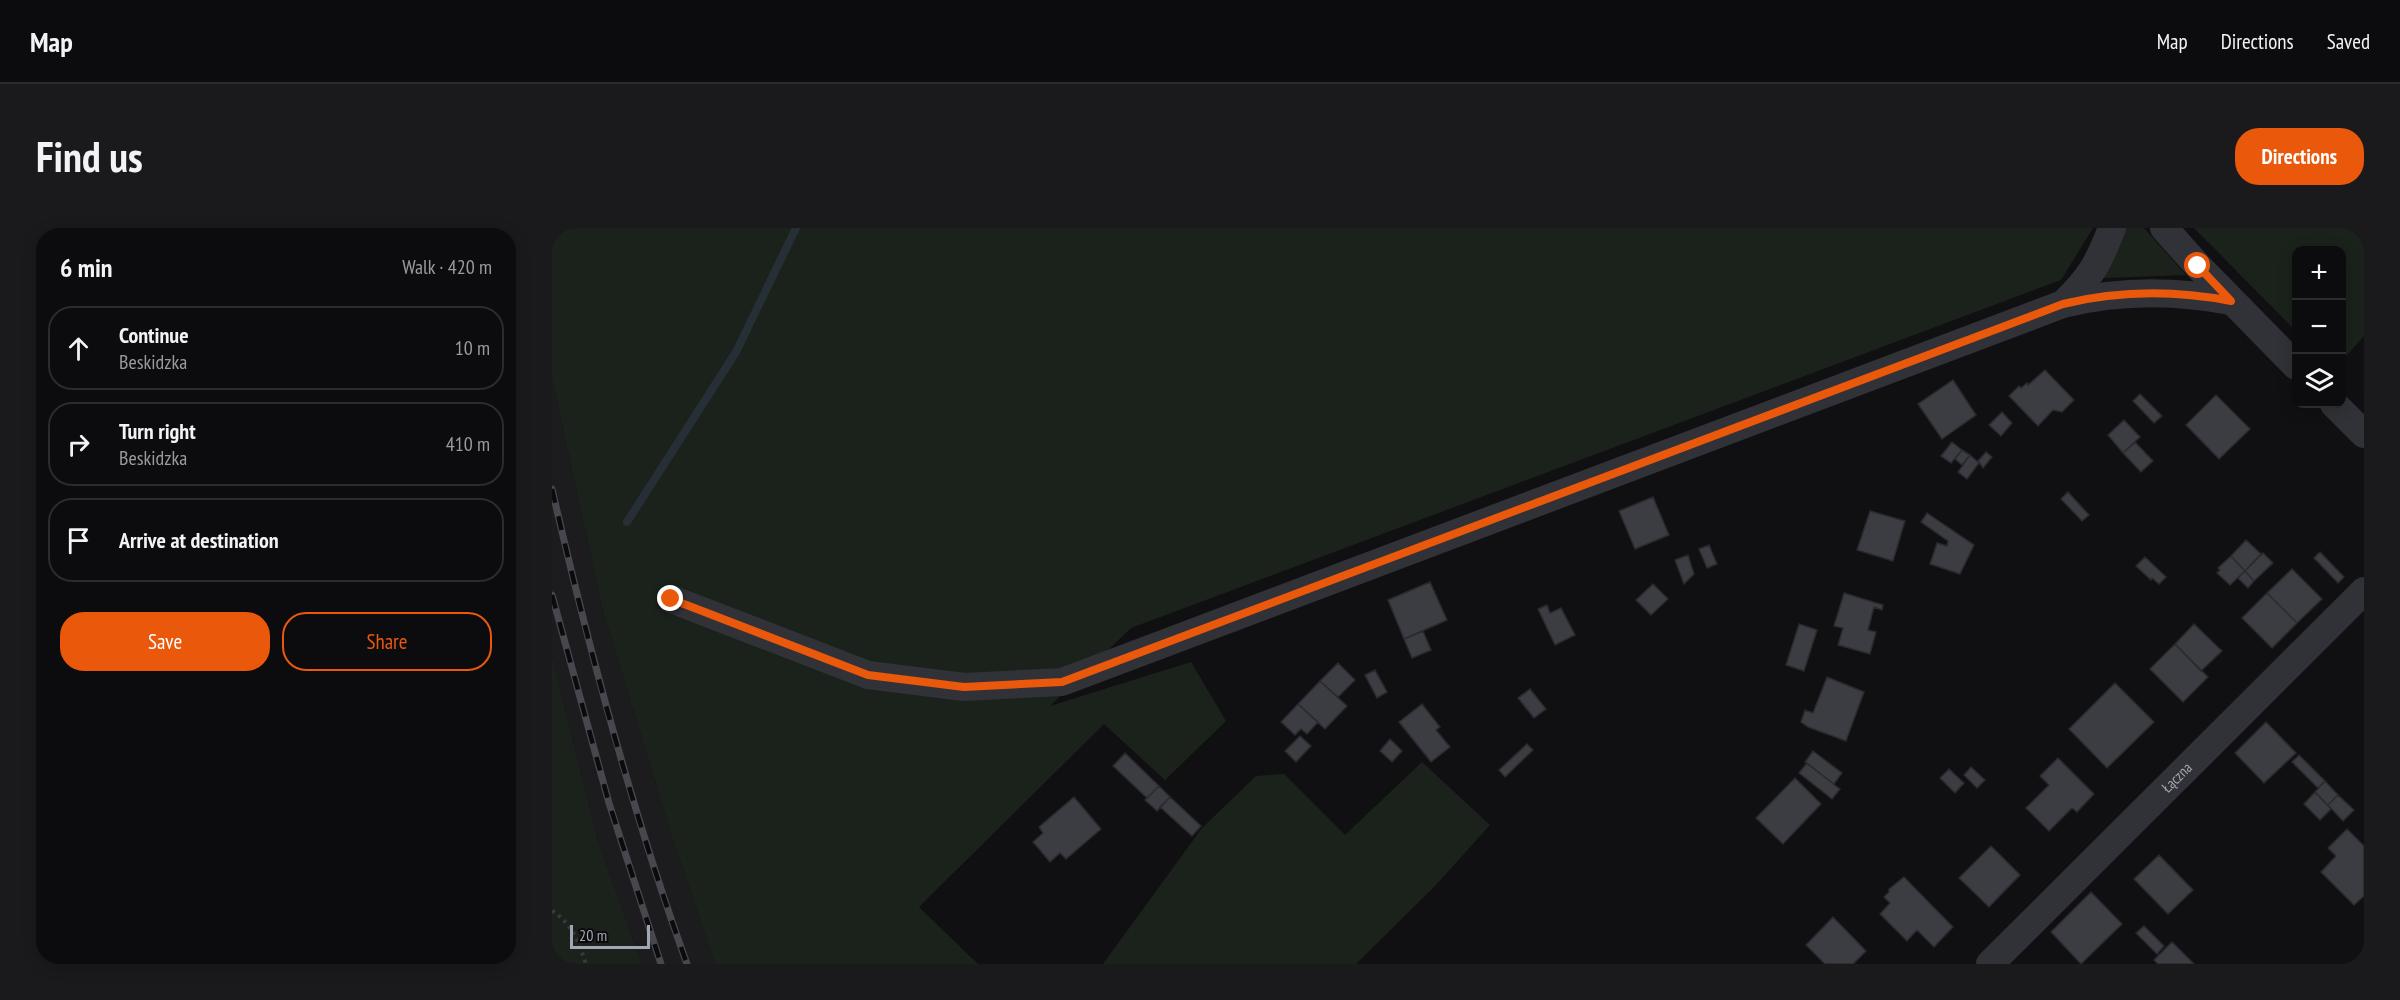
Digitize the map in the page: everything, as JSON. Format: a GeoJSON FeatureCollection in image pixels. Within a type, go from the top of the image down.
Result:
{"type":"FeatureCollection","features":[{"type":"Feature","properties":{"kind":"street"},"geometry":{"type":"LineString","coordinates":[[2063,304],[2086,282],[2100,258],[2112,228]]}},
{"type":"Feature","properties":{"kind":"street"},"geometry":{"type":"LineString","coordinates":[[2164,228],[2231,301],[2292,362]]}},
{"type":"Feature","properties":{"kind":"street"},"geometry":{"type":"LineString","coordinates":[[671,599],[868,675],[964,687],[1062,682],[2063,304],[2121,293],[2165,292],[2202,295],[2231,301]]}},
{"type":"Feature","properties":{"kind":"street"},"geometry":{"type":"LineString","coordinates":[[2338,408],[2364,434]]}},
{"type":"Feature","properties":{"kind":"street","name":"Łączna"},"geometry":{"type":"LineString","coordinates":[[1990,964],[2364,591]]}},
{"type":"Feature","properties":{"kind":"path"},"geometry":{"type":"LineString","coordinates":[[552,911],[563,917],[578,939],[586,964]]}},
{"type":"Feature","properties":{"kind":"shaded area"},"geometry":{"type":"Polygon","coordinates":[[[552,228],[2093,228],[2061,280],[1131,628],[1050,706],[1191,662],[1226,721],[1165,780],[1104,724],[919,907],[978,964],[715,964],[672,837],[602,608],[552,378],[552,228]]]}},
{"type":"Feature","properties":{"kind":"shaded area"},"geometry":{"type":"Polygon","coordinates":[[[2122,228],[2144,228],[2186,275],[2104,278],[2122,228]]]}},
{"type":"Feature","properties":{"kind":"shaded area"},"geometry":{"type":"Polygon","coordinates":[[[2194,228],[2364,228],[2364,336],[2346,356],[2346,246],[2292,246],[2292,327],[2194,228]]]}},
{"type":"Feature","properties":{"kind":"shaded area"},"geometry":{"type":"Polygon","coordinates":[[[552,378],[602,608],[672,837],[715,964],[642,964],[597,838],[552,655],[552,378]]]}},
{"type":"Feature","properties":{"kind":"shaded area"},"geometry":{"type":"Polygon","coordinates":[[[552,655],[597,838],[642,964],[552,964],[552,655]]]}},
{"type":"Feature","properties":{"kind":"shaded area"},"geometry":{"type":"Polygon","coordinates":[[[1422,762],[1490,825],[1435,886],[1356,964],[1103,964],[1202,828],[1256,776],[1284,774],[1345,835],[1422,762]]]}},
{"type":"Feature","properties":{"kind":"building"},"geometry":{"type":"Polygon","coordinates":[[[2045,370],[2074,400],[2062,412],[2053,410],[2038,426],[2009,396],[2019,386],[2021,388],[2027,383],[2028,385],[2045,370]]]}},
{"type":"Feature","properties":{"kind":"building"},"geometry":{"type":"Polygon","coordinates":[[[1953,380],[1976,415],[1942,439],[1918,404],[1953,380]]]}},
{"type":"Feature","properties":{"kind":"building"},"geometry":{"type":"Polygon","coordinates":[[[2140,394],[2162,416],[2154,423],[2133,401],[2140,394]]]}},
{"type":"Feature","properties":{"kind":"building"},"geometry":{"type":"Polygon","coordinates":[[[2216,395],[2250,429],[2219,459],[2186,425],[2216,395]]]}},
{"type":"Feature","properties":{"kind":"building"},"geometry":{"type":"Polygon","coordinates":[[[2002,412],[2012,423],[2001,436],[1989,425],[2002,412]]]}},
{"type":"Feature","properties":{"kind":"building"},"geometry":{"type":"Polygon","coordinates":[[[2124,420],[2140,437],[2123,453],[2108,435],[2124,420]]]}},
{"type":"Feature","properties":{"kind":"building"},"geometry":{"type":"Polygon","coordinates":[[[1952,442],[1962,450],[1951,463],[1941,456],[1952,442]]]}},
{"type":"Feature","properties":{"kind":"building"},"geometry":{"type":"Polygon","coordinates":[[[2135,442],[2153,461],[2141,472],[2123,453],[2135,442]]]}},
{"type":"Feature","properties":{"kind":"building"},"geometry":{"type":"Polygon","coordinates":[[[1962,450],[1970,455],[1962,465],[1955,459],[1962,450]]]}},
{"type":"Feature","properties":{"kind":"building"},"geometry":{"type":"Polygon","coordinates":[[[1986,452],[1992,457],[1983,468],[1978,461],[1986,452]]]}},
{"type":"Feature","properties":{"kind":"building"},"geometry":{"type":"Polygon","coordinates":[[[1970,455],[1979,463],[1967,479],[1958,472],[1970,455]]]}},
{"type":"Feature","properties":{"kind":"building"},"geometry":{"type":"Polygon","coordinates":[[[2068,492],[2089,515],[2082,521],[2061,499],[2068,492]]]}},
{"type":"Feature","properties":{"kind":"building"},"geometry":{"type":"Polygon","coordinates":[[[1653,497],[1669,535],[1635,549],[1619,511],[1653,497]]]}},
{"type":"Feature","properties":{"kind":"building"},"geometry":{"type":"Polygon","coordinates":[[[1870,511],[1905,521],[1893,561],[1857,550],[1870,511]]]}},
{"type":"Feature","properties":{"kind":"building"},"geometry":{"type":"Polygon","coordinates":[[[1927,513],[1974,545],[1960,574],[1930,564],[1937,543],[1947,546],[1948,541],[1921,522],[1927,513]]]}},
{"type":"Feature","properties":{"kind":"building"},"geometry":{"type":"Polygon","coordinates":[[[2246,540],[2261,554],[2245,571],[2231,556],[2246,540]]]}},
{"type":"Feature","properties":{"kind":"building"},"geometry":{"type":"Polygon","coordinates":[[[1709,545],[1717,564],[1707,568],[1699,549],[1709,545]]]}},
{"type":"Feature","properties":{"kind":"building"},"geometry":{"type":"Polygon","coordinates":[[[2320,552],[2344,577],[2338,583],[2314,558],[2320,552]]]}},
{"type":"Feature","properties":{"kind":"building"},"geometry":{"type":"Polygon","coordinates":[[[2263,553],[2273,563],[2254,581],[2245,571],[2263,553]]]}},
{"type":"Feature","properties":{"kind":"building"},"geometry":{"type":"Polygon","coordinates":[[[1688,555],[1694,574],[1684,584],[1675,560],[1688,555]]]}},
{"type":"Feature","properties":{"kind":"building"},"geometry":{"type":"Polygon","coordinates":[[[2231,556],[2245,571],[2230,585],[2217,573],[2220,570],[2218,568],[2231,556]]]}},
{"type":"Feature","properties":{"kind":"building"},"geometry":{"type":"Polygon","coordinates":[[[2145,557],[2166,577],[2159,584],[2136,566],[2145,557]]]}},
{"type":"Feature","properties":{"kind":"building"},"geometry":{"type":"Polygon","coordinates":[[[2292,569],[2322,599],[2297,623],[2267,593],[2292,569]]]}},
{"type":"Feature","properties":{"kind":"building"},"geometry":{"type":"Polygon","coordinates":[[[2245,571],[2254,581],[2248,588],[2238,578],[2245,571]]]}},
{"type":"Feature","properties":{"kind":"building"},"geometry":{"type":"Polygon","coordinates":[[[1430,582],[1447,620],[1404,639],[1388,600],[1430,582]]]}},
{"type":"Feature","properties":{"kind":"building"},"geometry":{"type":"Polygon","coordinates":[[[1653,584],[1668,599],[1651,615],[1636,600],[1653,584]]]}},
{"type":"Feature","properties":{"kind":"building"},"geometry":{"type":"Polygon","coordinates":[[[1844,593],[1883,605],[1882,610],[1874,607],[1868,630],[1876,632],[1870,654],[1838,645],[1843,628],[1834,626],[1844,593]]]}},
{"type":"Feature","properties":{"kind":"building"},"geometry":{"type":"Polygon","coordinates":[[[2267,593],[2297,623],[2272,648],[2242,618],[2267,593]]]}},
{"type":"Feature","properties":{"kind":"building"},"geometry":{"type":"Polygon","coordinates":[[[1547,605],[1550,613],[1561,608],[1575,635],[1555,645],[1538,609],[1547,605]]]}},
{"type":"Feature","properties":{"kind":"building"},"geometry":{"type":"Polygon","coordinates":[[[1799,624],[1817,630],[1804,671],[1786,665],[1799,624]]]}},
{"type":"Feature","properties":{"kind":"building"},"geometry":{"type":"Polygon","coordinates":[[[2194,624],[2222,651],[2201,671],[2175,644],[2194,624]]]}},
{"type":"Feature","properties":{"kind":"building"},"geometry":{"type":"Polygon","coordinates":[[[1423,631],[1431,650],[1412,658],[1404,639],[1423,631]]]}},
{"type":"Feature","properties":{"kind":"building"},"geometry":{"type":"Polygon","coordinates":[[[2175,644],[2208,677],[2183,702],[2150,669],[2175,644]]]}},
{"type":"Feature","properties":{"kind":"building"},"geometry":{"type":"Polygon","coordinates":[[[1338,663],[1355,680],[1338,697],[1320,681],[1338,663]]]}},
{"type":"Feature","properties":{"kind":"building"},"geometry":{"type":"Polygon","coordinates":[[[1375,670],[1387,692],[1377,698],[1365,675],[1375,670]]]}},
{"type":"Feature","properties":{"kind":"building"},"geometry":{"type":"Polygon","coordinates":[[[1827,677],[1864,692],[1846,741],[1808,727],[1801,722],[1805,710],[1813,713],[1827,677]]]}},
{"type":"Feature","properties":{"kind":"building"},"geometry":{"type":"Polygon","coordinates":[[[1320,681],[1347,706],[1325,729],[1298,704],[1320,681]]]}},
{"type":"Feature","properties":{"kind":"building"},"geometry":{"type":"Polygon","coordinates":[[[2115,683],[2154,722],[2107,768],[2069,729],[2115,683]]]}},
{"type":"Feature","properties":{"kind":"building"},"geometry":{"type":"Polygon","coordinates":[[[1530,689],[1546,709],[1534,718],[1518,698],[1530,689]]]}},
{"type":"Feature","properties":{"kind":"building"},"geometry":{"type":"Polygon","coordinates":[[[1298,704],[1318,722],[1307,734],[1301,729],[1295,735],[1281,722],[1298,704]]]}},
{"type":"Feature","properties":{"kind":"building"},"geometry":{"type":"Polygon","coordinates":[[[1422,704],[1440,727],[1436,730],[1450,747],[1431,762],[1399,722],[1422,704]]]}},
{"type":"Feature","properties":{"kind":"building"},"geometry":{"type":"Polygon","coordinates":[[[2266,722],[2296,753],[2264,783],[2235,753],[2266,722]]]}},
{"type":"Feature","properties":{"kind":"building"},"geometry":{"type":"Polygon","coordinates":[[[1300,736],[1311,746],[1296,762],[1285,751],[1300,736]]]}},
{"type":"Feature","properties":{"kind":"building"},"geometry":{"type":"Polygon","coordinates":[[[1390,739],[1402,751],[1392,762],[1380,751],[1390,739]]]}},
{"type":"Feature","properties":{"kind":"building"},"geometry":{"type":"Polygon","coordinates":[[[1527,744],[1533,750],[1505,777],[1499,770],[1527,744]]]}},
{"type":"Feature","properties":{"kind":"building"},"geometry":{"type":"Polygon","coordinates":[[[1813,751],[1842,773],[1834,784],[1805,762],[1813,751]]]}},
{"type":"Feature","properties":{"kind":"building"},"geometry":{"type":"Polygon","coordinates":[[[1125,753],[1159,786],[1147,798],[1113,766],[1125,753]]]}},
{"type":"Feature","properties":{"kind":"building"},"geometry":{"type":"Polygon","coordinates":[[[2299,755],[2325,781],[2318,788],[2292,762],[2299,755]]]}},
{"type":"Feature","properties":{"kind":"building"},"geometry":{"type":"Polygon","coordinates":[[[2058,758],[2094,794],[2077,812],[2072,808],[2049,831],[2026,808],[2049,785],[2040,776],[2058,758]]]}},
{"type":"Feature","properties":{"kind":"building"},"geometry":{"type":"Polygon","coordinates":[[[1807,763],[1840,789],[1832,799],[1799,773],[1807,763]]]}},
{"type":"Feature","properties":{"kind":"building"},"geometry":{"type":"Polygon","coordinates":[[[1971,767],[1985,780],[1977,788],[1964,775],[1971,767]]]}},
{"type":"Feature","properties":{"kind":"building"},"geometry":{"type":"Polygon","coordinates":[[[1949,769],[1964,783],[1955,793],[1940,778],[1949,769]]]}},
{"type":"Feature","properties":{"kind":"building"},"geometry":{"type":"Polygon","coordinates":[[[1795,778],[1821,804],[1783,844],[1756,818],[1795,778]]]}},
{"type":"Feature","properties":{"kind":"building"},"geometry":{"type":"Polygon","coordinates":[[[2325,781],[2338,795],[2328,805],[2315,792],[2325,781]]]}},
{"type":"Feature","properties":{"kind":"building"},"geometry":{"type":"Polygon","coordinates":[[[1159,786],[1170,797],[1157,811],[1145,800],[1159,786]]]}},
{"type":"Feature","properties":{"kind":"building"},"geometry":{"type":"Polygon","coordinates":[[[2315,792],[2331,809],[2320,820],[2304,804],[2315,792]]]}},
{"type":"Feature","properties":{"kind":"building"},"geometry":{"type":"Polygon","coordinates":[[[2338,795],[2354,810],[2343,821],[2328,805],[2338,795]]]}},
{"type":"Feature","properties":{"kind":"building"},"geometry":{"type":"Polygon","coordinates":[[[1074,797],[1101,829],[1066,859],[1060,853],[1050,862],[1033,842],[1043,833],[1039,827],[1074,797]]]}},
{"type":"Feature","properties":{"kind":"building"},"geometry":{"type":"Polygon","coordinates":[[[1170,797],[1201,826],[1192,836],[1160,807],[1170,797]]]}},
{"type":"Feature","properties":{"kind":"building"},"geometry":{"type":"Polygon","coordinates":[[[2347,829],[2364,846],[2364,896],[2354,905],[2321,872],[2336,856],[2328,848],[2347,829]]]}},
{"type":"Feature","properties":{"kind":"building"},"geometry":{"type":"Polygon","coordinates":[[[1991,846],[2020,875],[1989,907],[1959,878],[1991,846]]]}},
{"type":"Feature","properties":{"kind":"building"},"geometry":{"type":"Polygon","coordinates":[[[2159,855],[2193,890],[2168,914],[2134,879],[2159,855]]]}},
{"type":"Feature","properties":{"kind":"building"},"geometry":{"type":"Polygon","coordinates":[[[1904,877],[1953,927],[1934,947],[1917,930],[1907,941],[1880,914],[1890,903],[1884,897],[1889,889],[1904,877]]]}},
{"type":"Feature","properties":{"kind":"building"},"geometry":{"type":"Polygon","coordinates":[[[2091,892],[2122,924],[2081,964],[2051,932],[2091,892]]]}},
{"type":"Feature","properties":{"kind":"building"},"geometry":{"type":"Polygon","coordinates":[[[1833,917],[1866,951],[1853,964],[1825,964],[1806,945],[1833,917]]]}},
{"type":"Feature","properties":{"kind":"building"},"geometry":{"type":"Polygon","coordinates":[[[2144,926],[2164,946],[2157,954],[2136,933],[2144,926]]]}},
{"type":"Feature","properties":{"kind":"building"},"geometry":{"type":"Polygon","coordinates":[[[2172,942],[2194,964],[2158,964],[2154,960],[2172,942]]]}},
{"type":"Feature","properties":{"kind":"waterway"},"geometry":{"type":"LineString","coordinates":[[627,522],[736,352],[796,228]]}},
{"type":"Feature","properties":{"kind":"railway"},"geometry":{"type":"LineString","coordinates":[[552,489],[612,729],[647,847],[687,964]]}},
{"type":"Feature","properties":{"kind":"railway"},"geometry":{"type":"LineString","coordinates":[[552,595],[609,803],[661,964]]}},
{"type":"Feature","properties":{"kind":"route"},"geometry":{"type":"LineString","coordinates":[[671,599],[868,675],[964,687],[1062,682],[2063,304],[2121,293],[2165,292],[2202,295],[2231,301],[2198,266]]}}]}
